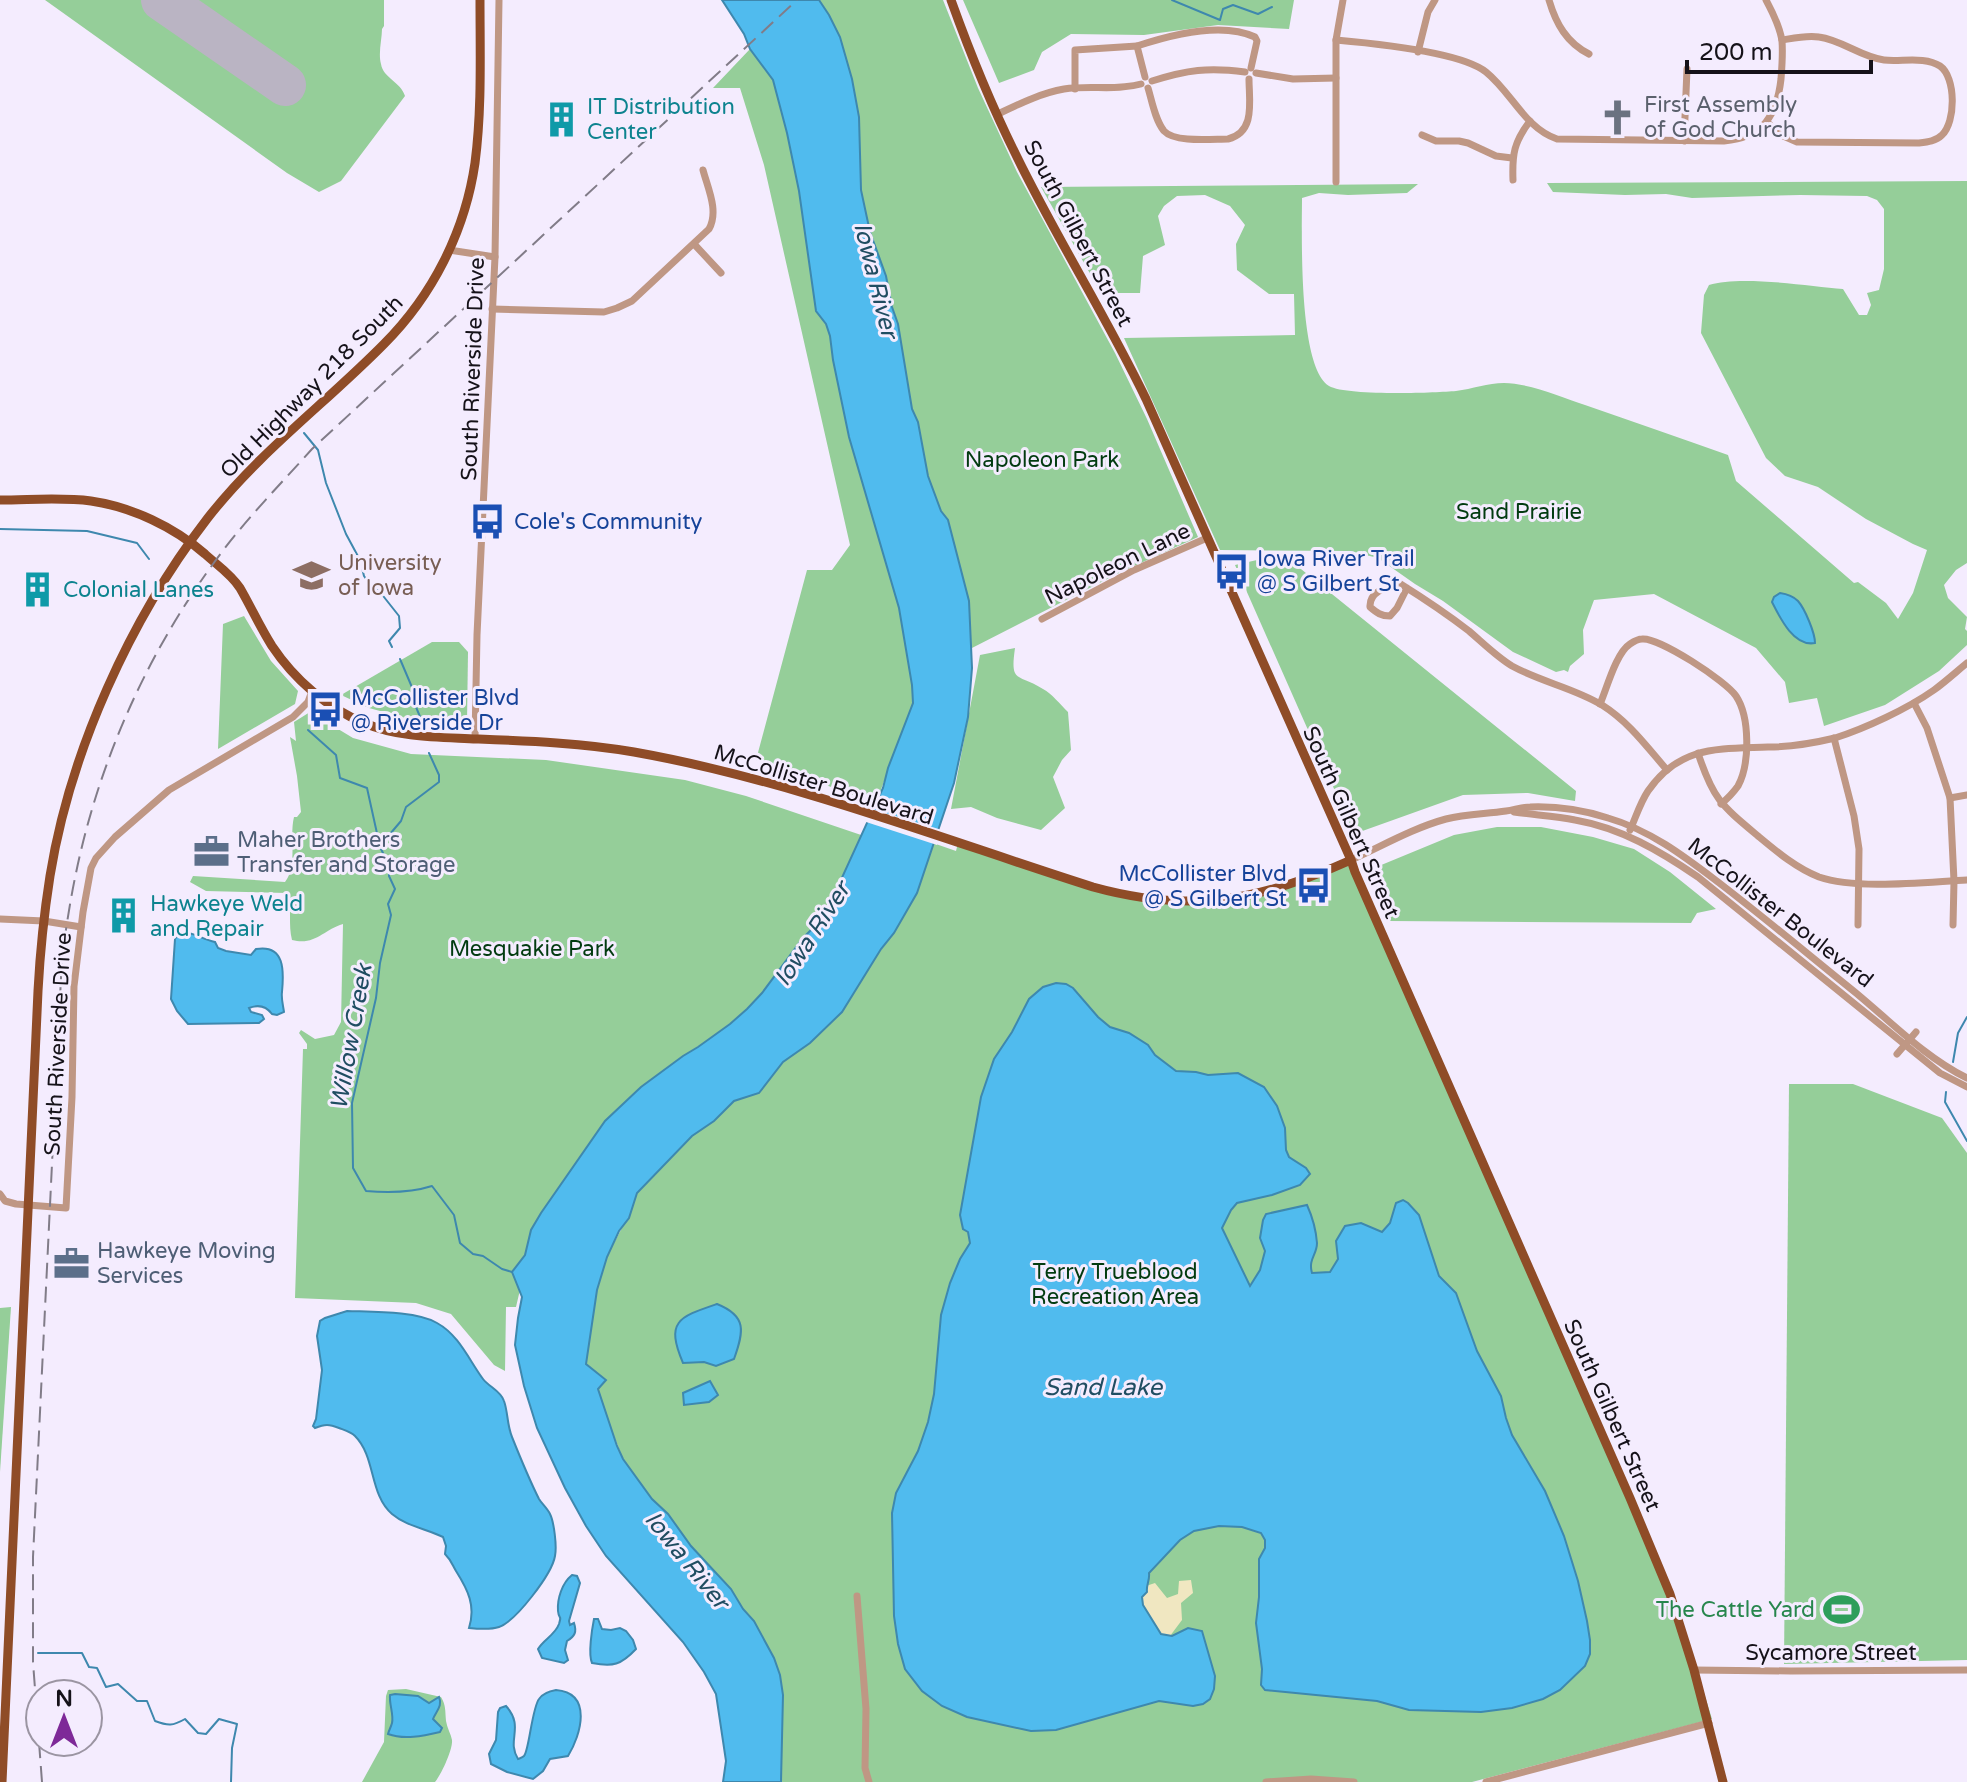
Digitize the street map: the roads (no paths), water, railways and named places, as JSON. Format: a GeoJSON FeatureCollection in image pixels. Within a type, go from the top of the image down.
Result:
{"type":"FeatureCollection","features":[{"type":"Feature","properties":{"kind":"main road","name":"Old Highway 218 South"},"geometry":{"type":"LineString","coordinates":[[2,1782],[38,991],[50,875],[64,814],[110,680],[147,609],[191,542],[254,467],[398,330],[422,299],[449,250],[467,202],[475,164],[480,0]]}},
{"type":"Feature","properties":{"kind":"main road","name":"South Gilbert Street"},"geometry":{"type":"LineString","coordinates":[[951,0],[1016,157],[1131,367],[1351,860],[1649,1543],[1670,1594],[1694,1670],[1723,1782]]}},
{"type":"Feature","properties":{"kind":"main road","name":"McCollister Boulevard"},"geometry":{"type":"LineString","coordinates":[[0,500],[102,503],[138,515],[191,542],[238,585],[273,648],[312,691],[346,715],[386,730],[424,737],[630,751],[729,773],[1141,899],[1185,903],[1230,899],[1273,891],[1351,860]]}},
{"type":"Feature","properties":{"kind":"street","name":"South Riverside Drive"},"geometry":{"type":"LineString","coordinates":[[475,739],[495,257],[499,0]]}},
{"type":"Feature","properties":{"kind":"street"},"geometry":{"type":"LineString","coordinates":[[1336,182],[1336,40],[1343,0]]}},
{"type":"Feature","properties":{"kind":"street"},"geometry":{"type":"LineString","coordinates":[[1418,52],[1428,12],[1435,0]]}},
{"type":"Feature","properties":{"kind":"street"},"geometry":{"type":"LineString","coordinates":[[1549,0],[1565,33],[1576,47],[1589,54]]}},
{"type":"Feature","properties":{"kind":"street"},"geometry":{"type":"LineString","coordinates":[[1336,40],[1463,60],[1493,78],[1543,133],[1565,140],[1735,140],[1753,133],[1767,122],[1777,104],[1782,40],[1766,0]]}},
{"type":"Feature","properties":{"kind":"street"},"geometry":{"type":"LineString","coordinates":[[1075,89],[1075,50],[1137,46],[1201,30],[1250,34],[1257,41],[1250,73],[1249,121],[1244,131],[1228,139],[1176,138],[1167,134],[1156,115],[1137,46]]}},
{"type":"Feature","properties":{"kind":"street"},"geometry":{"type":"LineString","coordinates":[[1767,122],[1789,139],[1807,143],[1928,142],[1939,138],[1950,125],[1951,84],[1945,70],[1935,63],[1878,59],[1819,37],[1782,40]]}},
{"type":"Feature","properties":{"kind":"street"},"geometry":{"type":"LineString","coordinates":[[998,114],[1037,96],[1064,89],[1127,88],[1198,69],[1221,69],[1293,79],[1336,78]]}},
{"type":"Feature","properties":{"kind":"street"},"geometry":{"type":"LineString","coordinates":[[1684,141],[1687,69]]}},
{"type":"Feature","properties":{"kind":"street"},"geometry":{"type":"LineString","coordinates":[[1513,180],[1512,158],[1517,141],[1530,121]]}},
{"type":"Feature","properties":{"kind":"street"},"geometry":{"type":"LineString","coordinates":[[1422,135],[1436,141],[1468,143],[1496,156],[1512,158]]}},
{"type":"Feature","properties":{"kind":"street"},"geometry":{"type":"LineString","coordinates":[[492,309],[604,312],[635,299],[709,229],[714,219],[713,206],[703,170]]}},
{"type":"Feature","properties":{"kind":"street"},"geometry":{"type":"LineString","coordinates":[[694,244],[721,273]]}},
{"type":"Feature","properties":{"kind":"street"},"geometry":{"type":"LineString","coordinates":[[449,250],[495,257]]}},
{"type":"Feature","properties":{"kind":"street","name":"Napoleon Lane"},"geometry":{"type":"LineString","coordinates":[[1042,619],[1134,570],[1207,538]]}},
{"type":"Feature","properties":{"kind":"street"},"geometry":{"type":"LineString","coordinates":[[1407,588],[1390,616],[1377,613],[1370,607],[1374,594],[1399,583],[1407,588],[1441,610],[1513,666],[1600,704],[1628,725],[1667,770]]}},
{"type":"Feature","properties":{"kind":"street"},"geometry":{"type":"LineString","coordinates":[[1600,704],[1620,654],[1633,641],[1642,639],[1669,648],[1721,680],[1731,689],[1743,710],[1746,748],[1741,779],[1721,804]]}},
{"type":"Feature","properties":{"kind":"street"},"geometry":{"type":"LineString","coordinates":[[1628,835],[1647,792],[1667,770],[1698,753],[1834,738],[1914,703],[1967,663]]}},
{"type":"Feature","properties":{"kind":"street","name":"South Riverside Drive"},"geometry":{"type":"LineString","coordinates":[[28,1206],[66,1208],[73,1005],[81,927],[91,868],[96,858],[115,837],[169,790],[293,717],[308,702],[312,691]]}},
{"type":"Feature","properties":{"kind":"street"},"geometry":{"type":"LineString","coordinates":[[1914,703],[1927,728],[1950,798],[1953,925]]}},
{"type":"Feature","properties":{"kind":"street"},"geometry":{"type":"LineString","coordinates":[[1834,738],[1859,849],[1858,925]]}},
{"type":"Feature","properties":{"kind":"street"},"geometry":{"type":"LineString","coordinates":[[1698,753],[1709,786],[1721,804],[1776,852],[1819,877],[1844,882],[1887,884],[1967,880]]}},
{"type":"Feature","properties":{"kind":"street"},"geometry":{"type":"LineString","coordinates":[[1950,798],[1967,795]]}},
{"type":"Feature","properties":{"kind":"street","name":"McCollister Boulevard"},"geometry":{"type":"LineString","coordinates":[[1351,860],[1418,829],[1472,814],[1527,807],[1578,810],[1612,818],[1682,854],[1910,1038],[1940,1073],[1967,1087]]}},
{"type":"Feature","properties":{"kind":"street","name":"McCollister Boulevard"},"geometry":{"type":"LineString","coordinates":[[1508,811],[1606,827],[1673,859],[1956,1073],[1967,1078]]}},
{"type":"Feature","properties":{"kind":"street"},"geometry":{"type":"LineString","coordinates":[[0,919],[81,927]]}},
{"type":"Feature","properties":{"kind":"street"},"geometry":{"type":"LineString","coordinates":[[1897,1054],[1910,1038]]}},
{"type":"Feature","properties":{"kind":"street"},"geometry":{"type":"LineString","coordinates":[[0,1194],[8,1203],[28,1206]]}},
{"type":"Feature","properties":{"kind":"street"},"geometry":{"type":"LineString","coordinates":[[857,1596],[866,1709],[865,1768],[869,1782]]}},
{"type":"Feature","properties":{"kind":"street","name":"Sycamore Street"},"geometry":{"type":"LineString","coordinates":[[1694,1670],[1967,1670]]}},
{"type":"Feature","properties":{"kind":"street"},"geometry":{"type":"LineString","coordinates":[[1486,1782],[1709,1723]]}},
{"type":"Feature","properties":{"kind":"street"},"geometry":{"type":"LineString","coordinates":[[1266,1782],[1311,1779],[1354,1782]]}},
{"type":"Feature","properties":{"kind":"water","name":"Iowa River"},"geometry":{"type":"Polygon","coordinates":[[[722,0],[819,0],[840,37],[859,117],[861,190],[870,232],[886,276],[898,324],[912,409],[918,422],[928,476],[941,511],[948,520],[969,601],[972,668],[968,717],[954,783],[917,893],[894,933],[842,1012],[810,1043],[783,1062],[759,1093],[734,1101],[714,1121],[692,1136],[637,1193],[629,1218],[607,1257],[597,1290],[586,1364],[606,1380],[598,1389],[623,1459],[691,1546],[731,1589],[754,1621],[774,1658],[783,1695],[781,1782],[723,1782],[726,1761],[716,1694],[683,1642],[606,1556],[565,1488],[537,1428],[524,1386],[515,1345],[522,1297],[512,1272],[525,1255],[531,1230],[541,1213],[605,1121],[641,1087],[747,1009],[803,938],[824,917],[883,788],[913,703],[899,608],[849,437],[830,336],[816,311],[799,191],[773,80],[750,49],[722,0]]]}},
{"type":"Feature","properties":{"kind":"water"},"geometry":{"type":"Polygon","coordinates":[[[1780,593],[1792,597],[1801,605],[1815,643],[1801,641],[1784,623],[1772,602],[1780,593]]]}},
{"type":"Feature","properties":{"kind":"water"},"geometry":{"type":"Polygon","coordinates":[[[180,932],[215,942],[218,948],[226,951],[251,955],[256,949],[273,951],[281,961],[284,1012],[272,1014],[256,1006],[249,1008],[251,1012],[262,1015],[264,1019],[259,1023],[188,1024],[171,999],[175,939],[180,932]]]}},
{"type":"Feature","properties":{"kind":"water","name":"Sand Lake"},"geometry":{"type":"Polygon","coordinates":[[[1056,983],[1073,988],[1110,1027],[1129,1033],[1148,1045],[1155,1055],[1176,1071],[1208,1075],[1238,1073],[1264,1087],[1277,1106],[1285,1128],[1289,1157],[1310,1174],[1300,1185],[1237,1203],[1231,1210],[1222,1228],[1250,1286],[1260,1270],[1265,1251],[1260,1238],[1266,1214],[1307,1205],[1317,1243],[1311,1264],[1312,1273],[1330,1272],[1338,1259],[1336,1241],[1345,1226],[1361,1223],[1382,1232],[1390,1223],[1396,1203],[1403,1200],[1419,1215],[1439,1276],[1456,1293],[1477,1351],[1501,1396],[1512,1435],[1545,1491],[1578,1581],[1590,1654],[1585,1666],[1560,1690],[1543,1699],[1512,1708],[1481,1712],[1409,1710],[1377,1701],[1265,1690],[1261,1685],[1256,1623],[1259,1559],[1265,1548],[1265,1540],[1261,1533],[1242,1527],[1219,1526],[1194,1531],[1180,1540],[1149,1573],[1147,1592],[1142,1597],[1143,1605],[1161,1634],[1172,1636],[1188,1628],[1202,1631],[1215,1676],[1210,1699],[1203,1704],[1193,1706],[1159,1701],[1056,1730],[1031,1731],[967,1717],[942,1706],[922,1691],[905,1669],[894,1616],[892,1513],[896,1493],[918,1451],[928,1422],[934,1394],[941,1315],[950,1283],[970,1243],[960,1215],[981,1097],[994,1059],[1029,999],[1043,987],[1056,983]]]}},
{"type":"Feature","properties":{"kind":"water"},"geometry":{"type":"Polygon","coordinates":[[[717,1304],[738,1319],[741,1332],[734,1359],[716,1366],[704,1362],[683,1363],[675,1338],[679,1323],[693,1313],[717,1304]]]}},
{"type":"Feature","properties":{"kind":"water"},"geometry":{"type":"Polygon","coordinates":[[[347,1311],[406,1314],[437,1323],[458,1341],[483,1379],[502,1398],[518,1452],[539,1499],[549,1512],[556,1546],[552,1564],[540,1585],[523,1607],[499,1627],[469,1628],[472,1612],[470,1598],[445,1554],[443,1537],[404,1522],[385,1506],[366,1454],[355,1436],[332,1426],[313,1426],[322,1370],[317,1336],[320,1321],[347,1311]]]}},
{"type":"Feature","properties":{"kind":"water"},"geometry":{"type":"Polygon","coordinates":[[[710,1381],[718,1395],[709,1402],[684,1405],[683,1393],[710,1381]]]}},
{"type":"Feature","properties":{"kind":"water"},"geometry":{"type":"Polygon","coordinates":[[[572,1575],[577,1576],[580,1583],[569,1621],[570,1625],[574,1623],[575,1631],[567,1641],[565,1650],[568,1660],[564,1663],[542,1658],[538,1649],[559,1624],[559,1596],[572,1575]]]}},
{"type":"Feature","properties":{"kind":"water"},"geometry":{"type":"Polygon","coordinates":[[[594,1619],[598,1619],[602,1629],[620,1628],[626,1631],[636,1649],[616,1664],[592,1663],[590,1648],[594,1619]]]}},
{"type":"Feature","properties":{"kind":"water"},"geometry":{"type":"Polygon","coordinates":[[[556,1690],[568,1693],[575,1699],[581,1716],[577,1737],[568,1756],[550,1759],[543,1771],[533,1779],[491,1764],[489,1754],[496,1740],[500,1708],[506,1706],[514,1720],[514,1746],[518,1759],[526,1752],[539,1699],[556,1690]]]}},
{"type":"Feature","properties":{"kind":"water"},"geometry":{"type":"Polygon","coordinates":[[[390,1695],[418,1696],[429,1703],[439,1697],[440,1706],[433,1719],[442,1728],[440,1732],[407,1737],[388,1734],[392,1720],[390,1695]]]}},
{"type":"Feature","properties":{"kind":"waterway"},"geometry":{"type":"LineString","coordinates":[[1172,0],[1220,20],[1223,9],[1233,5],[1258,14],[1272,7]]}},
{"type":"Feature","properties":{"kind":"waterway"},"geometry":{"type":"LineString","coordinates":[[283,409],[288,416]]}},
{"type":"Feature","properties":{"kind":"waterway"},"geometry":{"type":"LineString","coordinates":[[304,433],[318,450],[326,483],[364,576],[399,616],[400,628],[389,641],[392,647]]}},
{"type":"Feature","properties":{"kind":"waterway","name":"Willow Creek"},"geometry":{"type":"LineString","coordinates":[[0,529],[87,531],[137,543],[149,559]]}},
{"type":"Feature","properties":{"kind":"waterway"},"geometry":{"type":"LineString","coordinates":[[400,659],[421,719]]}},
{"type":"Feature","properties":{"kind":"waterway","name":"Willow Creek"},"geometry":{"type":"LineString","coordinates":[[308,730],[336,755],[340,778],[367,788],[380,847],[389,865],[389,876],[395,889],[388,904],[391,915],[376,998],[352,1103],[353,1168],[366,1191],[399,1192],[432,1186],[454,1215],[460,1243],[473,1254],[512,1272]]}},
{"type":"Feature","properties":{"kind":"waterway"},"geometry":{"type":"LineString","coordinates":[[379,841],[401,821],[406,807],[439,782],[429,753]]}},
{"type":"Feature","properties":{"kind":"waterway"},"geometry":{"type":"LineString","coordinates":[[1953,1062],[1958,1033],[1967,1017]]}},
{"type":"Feature","properties":{"kind":"waterway"},"geometry":{"type":"LineString","coordinates":[[1946,1092],[1945,1102],[1967,1141]]}},
{"type":"Feature","properties":{"kind":"waterway"},"geometry":{"type":"LineString","coordinates":[[38,1653],[82,1653],[89,1667],[97,1668],[106,1687],[118,1684],[137,1701],[147,1701],[155,1721],[160,1723],[177,1723],[185,1719],[198,1733],[206,1734],[219,1719],[237,1724],[232,1748],[231,1782]]}},
{"type":"Feature","properties":{"kind":"railway"},"geometry":{"type":"LineString","coordinates":[[42,1782],[33,1662],[33,1557],[62,957],[86,832],[128,711],[167,635],[213,564],[312,449],[797,0]]}},
{"type":"Feature","properties":{"kind":"place","name":"First Assembly of God Church"},"geometry":{"type":"Point","coordinates":[1618,117]}},
{"type":"Feature","properties":{"kind":"place","name":"IT Distribution Center"},"geometry":{"type":"Point","coordinates":[561,119]}},
{"type":"Feature","properties":{"kind":"place","name":"Cole's Community"},"geometry":{"type":"Point","coordinates":[488,521]}},
{"type":"Feature","properties":{"kind":"place","name":"Iowa River Trail @ S Gilbert St"},"geometry":{"type":"Point","coordinates":[1231,571]}},
{"type":"Feature","properties":{"kind":"place","name":"University of Iowa"},"geometry":{"type":"Point","coordinates":[312,575]}},
{"type":"Feature","properties":{"kind":"place","name":"Colonial Lanes"},"geometry":{"type":"Point","coordinates":[37,589]}},
{"type":"Feature","properties":{"kind":"place","name":"McCollister Blvd @ Riverside Dr"},"geometry":{"type":"Point","coordinates":[325,710]}},
{"type":"Feature","properties":{"kind":"place","name":"Maher Brothers Transfer and Storage"},"geometry":{"type":"Point","coordinates":[211,852]}},
{"type":"Feature","properties":{"kind":"place","name":"McCollister Blvd @ S Gilbert St"},"geometry":{"type":"Point","coordinates":[1313,886]}},
{"type":"Feature","properties":{"kind":"place","name":"Hawkeye Weld and Repair"},"geometry":{"type":"Point","coordinates":[124,916]}},
{"type":"Feature","properties":{"kind":"place","name":"Hawkeye Moving Services"},"geometry":{"type":"Point","coordinates":[71,1263]}},
{"type":"Feature","properties":{"kind":"place","name":"The Cattle Yard"},"geometry":{"type":"Point","coordinates":[1841,1609]}},
{"type":"Feature","properties":{"kind":"park label","name":"Napoleon Park"},"geometry":{"type":"Point","coordinates":[1042,459]}},
{"type":"Feature","properties":{"kind":"park label","name":"Sand Prairie"},"geometry":{"type":"Point","coordinates":[1519,511]}},
{"type":"Feature","properties":{"kind":"park label","name":"Mesquakie Park"},"geometry":{"type":"Point","coordinates":[532,948]}},
{"type":"Feature","properties":{"kind":"park label","name":"Terry Trueblood Recreation Area"},"geometry":{"type":"Point","coordinates":[1115,1284]}}]}
